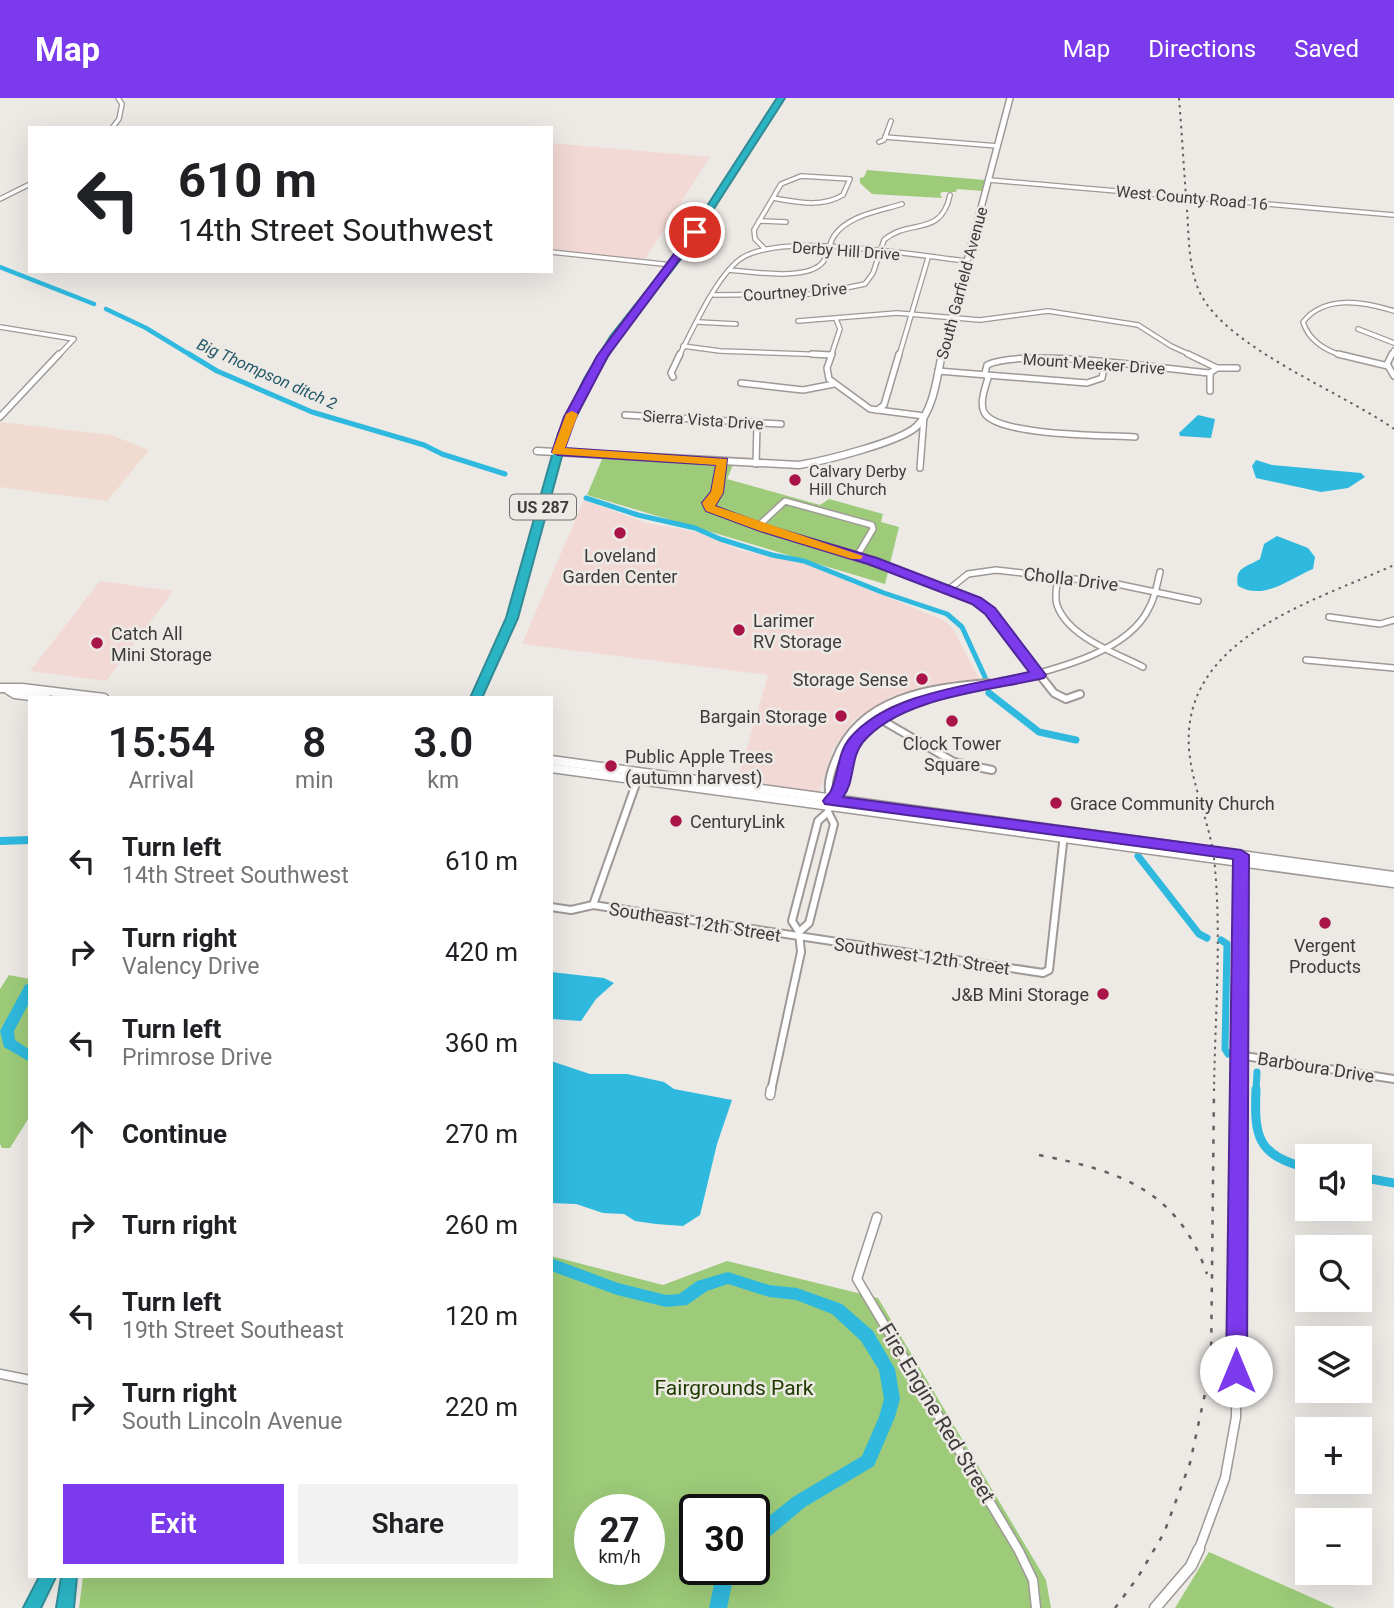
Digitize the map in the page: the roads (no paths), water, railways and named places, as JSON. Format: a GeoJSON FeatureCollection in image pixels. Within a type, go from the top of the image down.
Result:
{"type":"FeatureCollection","features":[{"type":"Feature","properties":{"kind":"highway","name":"US 287"},"geometry":{"type":"LineString","coordinates":[[477,696],[512,618],[570,417],[602,356],[672,264],[782,98]]}},
{"type":"Feature","properties":{"kind":"highway"},"geometry":{"type":"LineString","coordinates":[[33,1608],[48,1578]]}},
{"type":"Feature","properties":{"kind":"highway"},"geometry":{"type":"LineString","coordinates":[[65,1608],[69,1578]]}},
{"type":"Feature","properties":{"kind":"street"},"geometry":{"type":"LineString","coordinates":[[114,126],[119,119],[122,104],[118,98]]}},
{"type":"Feature","properties":{"kind":"street","name":"South Garfield Avenue"},"geometry":{"type":"LineString","coordinates":[[919,468],[924,416],[953,318],[1010,98]]}},
{"type":"Feature","properties":{"kind":"street"},"geometry":{"type":"LineString","coordinates":[[879,142],[885,137],[891,121]]}},
{"type":"Feature","properties":{"kind":"street"},"geometry":{"type":"LineString","coordinates":[[885,137],[998,146]]}},
{"type":"Feature","properties":{"kind":"street"},"geometry":{"type":"LineString","coordinates":[[765,249],[753,237],[754,229],[772,198],[781,184],[796,177],[850,179],[844,195],[831,201],[772,198]]}},
{"type":"Feature","properties":{"kind":"street","name":"West County Road 16"},"geometry":{"type":"LineString","coordinates":[[989,180],[1394,215]]}},
{"type":"Feature","properties":{"kind":"street"},"geometry":{"type":"LineString","coordinates":[[0,199],[28,185]]}},
{"type":"Feature","properties":{"kind":"street","name":"Courtney Drive"},"geometry":{"type":"LineString","coordinates":[[714,295],[798,294],[849,289],[867,282],[883,241],[942,218],[948,210],[950,194]]}},
{"type":"Feature","properties":{"kind":"street"},"geometry":{"type":"LineString","coordinates":[[729,270],[807,270],[822,264],[837,232],[850,222],[902,204]]}},
{"type":"Feature","properties":{"kind":"street"},"geometry":{"type":"LineString","coordinates":[[759,221],[786,222]]}},
{"type":"Feature","properties":{"kind":"street","name":"Derby Hill Drive"},"geometry":{"type":"LineString","coordinates":[[673,377],[671,373],[683,346],[729,270],[743,257],[765,249],[796,246],[967,261]]}},
{"type":"Feature","properties":{"kind":"street"},"geometry":{"type":"LineString","coordinates":[[553,251],[672,264]]}},
{"type":"Feature","properties":{"kind":"street"},"geometry":{"type":"LineString","coordinates":[[877,410],[884,405],[928,258]]}},
{"type":"Feature","properties":{"kind":"street"},"geometry":{"type":"LineString","coordinates":[[1388,366],[1354,361],[1330,350],[1310,337],[1303,327],[1303,322],[1312,310],[1333,304],[1367,305],[1394,312]]}},
{"type":"Feature","properties":{"kind":"street"},"geometry":{"type":"LineString","coordinates":[[797,321],[893,313],[981,320],[1048,311],[1132,323],[1149,330],[1176,349],[1199,357],[1217,368],[1237,368]]}},
{"type":"Feature","properties":{"kind":"street"},"geometry":{"type":"LineString","coordinates":[[537,451],[799,466],[833,460],[917,426],[924,416],[877,410],[863,405],[834,384],[827,371],[840,329],[836,319]]}},
{"type":"Feature","properties":{"kind":"street"},"geometry":{"type":"LineString","coordinates":[[698,322],[736,324]]}},
{"type":"Feature","properties":{"kind":"street"},"geometry":{"type":"LineString","coordinates":[[0,327],[66,336],[74,340],[0,417]]}},
{"type":"Feature","properties":{"kind":"street"},"geometry":{"type":"LineString","coordinates":[[1358,328],[1394,343]]}},
{"type":"Feature","properties":{"kind":"street"},"geometry":{"type":"LineString","coordinates":[[683,346],[720,351],[831,355]]}},
{"type":"Feature","properties":{"kind":"street"},"geometry":{"type":"LineString","coordinates":[[1394,349],[1390,354],[1388,366],[1394,376]]}},
{"type":"Feature","properties":{"kind":"street","name":"Mount Meeker Drive"},"geometry":{"type":"LineString","coordinates":[[985,373],[990,362],[1021,357],[1210,373]]}},
{"type":"Feature","properties":{"kind":"street"},"geometry":{"type":"LineString","coordinates":[[938,371],[1087,383],[1102,378],[1105,363]]}},
{"type":"Feature","properties":{"kind":"street"},"geometry":{"type":"LineString","coordinates":[[1210,391],[1210,373],[1217,368]]}},
{"type":"Feature","properties":{"kind":"street"},"geometry":{"type":"LineString","coordinates":[[985,373],[988,378],[982,409],[986,415],[1004,425],[1032,430],[1135,437]]}},
{"type":"Feature","properties":{"kind":"street"},"geometry":{"type":"LineString","coordinates":[[741,383],[803,390],[834,384]]}},
{"type":"Feature","properties":{"kind":"street","name":"Sierra Vista Drive"},"geometry":{"type":"LineString","coordinates":[[625,415],[781,424]]}},
{"type":"Feature","properties":{"kind":"street"},"geometry":{"type":"LineString","coordinates":[[756,464],[757,424]]}},
{"type":"Feature","properties":{"kind":"street"},"geometry":{"type":"LineString","coordinates":[[722,461],[717,493],[708,506],[758,526],[891,568],[976,601],[990,611],[1038,675],[1062,698],[1080,694]]}},
{"type":"Feature","properties":{"kind":"street"},"geometry":{"type":"LineString","coordinates":[[758,526],[785,501],[872,525],[873,529],[857,556]]}},
{"type":"Feature","properties":{"kind":"street","name":"Cholla Drive"},"geometry":{"type":"LineString","coordinates":[[948,590],[964,576],[982,570],[1058,577],[1198,600]]}},
{"type":"Feature","properties":{"kind":"street"},"geometry":{"type":"LineString","coordinates":[[798,935],[809,923],[834,824],[826,790],[838,748],[845,736],[868,715],[887,704],[915,694],[1038,675],[1066,667],[1108,647],[1141,618],[1156,592],[1160,572]]}},
{"type":"Feature","properties":{"kind":"street"},"geometry":{"type":"LineString","coordinates":[[1058,577],[1056,601],[1063,616],[1080,632],[1143,667]]}},
{"type":"Feature","properties":{"kind":"street"},"geometry":{"type":"LineString","coordinates":[[1329,617],[1380,624],[1394,620]]}},
{"type":"Feature","properties":{"kind":"street"},"geometry":{"type":"LineString","coordinates":[[1306,660],[1394,668]]}},
{"type":"Feature","properties":{"kind":"street"},"geometry":{"type":"LineString","coordinates":[[770,1095],[801,952],[792,921],[818,821],[839,792],[846,760],[855,741],[880,719],[906,705],[1000,682]]}},
{"type":"Feature","properties":{"kind":"street"},"geometry":{"type":"LineString","coordinates":[[4,689],[22,688],[84,696]]}},
{"type":"Feature","properties":{"kind":"street"},"geometry":{"type":"LineString","coordinates":[[4,689],[31,696]]}},
{"type":"Feature","properties":{"kind":"street"},"geometry":{"type":"LineString","coordinates":[[880,719],[954,762],[992,770]]}},
{"type":"Feature","properties":{"kind":"street"},"geometry":{"type":"LineString","coordinates":[[553,761],[829,806],[1241,859],[1394,883]]}},
{"type":"Feature","properties":{"kind":"street"},"geometry":{"type":"LineString","coordinates":[[553,768],[638,777]]}},
{"type":"Feature","properties":{"kind":"street"},"geometry":{"type":"LineString","coordinates":[[593,905],[638,777]]}},
{"type":"Feature","properties":{"kind":"street","name":"Southwest 12th Street"},"geometry":{"type":"LineString","coordinates":[[798,935],[1047,972],[1064,835]]}},
{"type":"Feature","properties":{"kind":"street"},"geometry":{"type":"LineString","coordinates":[[1241,859],[1394,876]]}},
{"type":"Feature","properties":{"kind":"street"},"geometry":{"type":"LineString","coordinates":[[1155,1608],[1177,1585],[1199,1549],[1225,1478],[1236,1418],[1241,859]]}},
{"type":"Feature","properties":{"kind":"street","name":"Southeast 12th Street"},"geometry":{"type":"LineString","coordinates":[[553,907],[571,910],[593,905],[798,935]]}},
{"type":"Feature","properties":{"kind":"street","name":"Barboura Drive"},"geometry":{"type":"LineString","coordinates":[[1238,1055],[1394,1079]]}},
{"type":"Feature","properties":{"kind":"street","name":"Fire Engine Red Street"},"geometry":{"type":"LineString","coordinates":[[877,1217],[857,1279],[1019,1551],[1033,1580],[1036,1608]]}},
{"type":"Feature","properties":{"kind":"street"},"geometry":{"type":"LineString","coordinates":[[0,1374],[28,1380]]}},
{"type":"Feature","properties":{"kind":"water"},"geometry":{"type":"Polygon","coordinates":[[[1198,415],[1215,419],[1211,438],[1180,436],[1179,433],[1198,415]]]}},
{"type":"Feature","properties":{"kind":"water"},"geometry":{"type":"Polygon","coordinates":[[[1256,460],[1272,465],[1361,473],[1365,477],[1348,488],[1321,492],[1256,478],[1252,466],[1256,460]]]}},
{"type":"Feature","properties":{"kind":"water"},"geometry":{"type":"Polygon","coordinates":[[[1277,536],[1308,548],[1315,557],[1313,569],[1267,590],[1248,590],[1238,586],[1240,571],[1260,559],[1264,544],[1277,536]]]}},
{"type":"Feature","properties":{"kind":"water"},"geometry":{"type":"Polygon","coordinates":[[[553,972],[604,978],[614,983],[596,999],[581,1021],[553,1019],[553,972]]]}},
{"type":"Feature","properties":{"kind":"water"},"geometry":{"type":"Polygon","coordinates":[[[553,1062],[590,1074],[627,1074],[664,1082],[674,1089],[732,1100],[717,1144],[700,1215],[683,1226],[656,1224],[635,1221],[624,1214],[603,1213],[576,1204],[553,1203],[553,1062]]]}},
{"type":"Feature","properties":{"kind":"waterway","name":"Big Thompson ditch 2"},"geometry":{"type":"LineString","coordinates":[[0,267],[94,304]]}},
{"type":"Feature","properties":{"kind":"waterway","name":"Big Thompson ditch 2"},"geometry":{"type":"LineString","coordinates":[[106,309],[146,328],[192,356]]}},
{"type":"Feature","properties":{"kind":"waterway","name":"Big Thompson ditch 2"},"geometry":{"type":"LineString","coordinates":[[189,354],[217,371],[312,412],[424,445],[442,454],[505,474]]}},
{"type":"Feature","properties":{"kind":"waterway","name":"Big Thompson ditch 2"},"geometry":{"type":"LineString","coordinates":[[586,498],[638,515],[695,528],[720,539],[772,555],[804,561],[884,593],[947,614],[962,627],[985,677]]}},
{"type":"Feature","properties":{"kind":"waterway","name":"Big Thompson ditch 2"},"geometry":{"type":"LineString","coordinates":[[989,693],[1039,732],[1076,740]]}},
{"type":"Feature","properties":{"kind":"waterway"},"geometry":{"type":"LineString","coordinates":[[0,841],[28,840]]}},
{"type":"Feature","properties":{"kind":"waterway","name":"Big Thompson ditch 2"},"geometry":{"type":"LineString","coordinates":[[1138,856],[1199,934],[1207,938]]}},
{"type":"Feature","properties":{"kind":"waterway","name":"Big Thompson ditch 2"},"geometry":{"type":"LineString","coordinates":[[1221,940],[1227,944],[1225,1049],[1228,1054]]}},
{"type":"Feature","properties":{"kind":"waterway"},"geometry":{"type":"LineString","coordinates":[[28,992],[7,1031],[9,1043],[28,1056]]}},
{"type":"Feature","properties":{"kind":"waterway","name":"Big Thompson ditch 2"},"geometry":{"type":"LineString","coordinates":[[1256,1091],[1257,1072]]}},
{"type":"Feature","properties":{"kind":"waterway","name":"Big Thompson ditch 2"},"geometry":{"type":"LineString","coordinates":[[1256,1091],[1256,1120],[1262,1142],[1278,1157],[1295,1164]]}},
{"type":"Feature","properties":{"kind":"waterway","name":"Big Thompson ditch 2"},"geometry":{"type":"LineString","coordinates":[[1372,1179],[1394,1183]]}},
{"type":"Feature","properties":{"kind":"waterway"},"geometry":{"type":"LineString","coordinates":[[553,1265],[617,1289],[666,1301],[682,1300],[702,1286],[728,1278],[769,1291],[797,1294],[837,1309],[867,1336],[887,1369],[892,1399],[868,1461],[799,1502],[770,1526]]}},
{"type":"Feature","properties":{"kind":"waterway"},"geometry":{"type":"LineString","coordinates":[[718,1608],[723,1585]]}},
{"type":"Feature","properties":{"kind":"railway"},"geometry":{"type":"LineString","coordinates":[[1179,98],[1190,252],[1200,293],[1214,313],[1234,332],[1288,368],[1394,429]]}},
{"type":"Feature","properties":{"kind":"railway"},"geometry":{"type":"LineString","coordinates":[[1214,1091],[1218,944],[1216,886],[1212,844],[1189,749],[1192,711],[1206,679],[1229,652],[1258,629],[1291,610],[1394,565]]}},
{"type":"Feature","properties":{"kind":"railway"},"geometry":{"type":"LineString","coordinates":[[1115,1608],[1138,1577],[1164,1533],[1190,1463],[1211,1366],[1214,1089]]}},
{"type":"Feature","properties":{"kind":"railway"},"geometry":{"type":"LineString","coordinates":[[1039,1155],[1095,1169],[1142,1189],[1180,1222],[1195,1245],[1207,1274]]}},
{"type":"Feature","properties":{"kind":"place","name":"Calvary Derby Hill Church"},"geometry":{"type":"Point","coordinates":[795,480]}},
{"type":"Feature","properties":{"kind":"place","name":"Loveland Garden Center"},"geometry":{"type":"Point","coordinates":[620,533]}},
{"type":"Feature","properties":{"kind":"place","name":"Larimer RV Storage"},"geometry":{"type":"Point","coordinates":[739,630]}},
{"type":"Feature","properties":{"kind":"place","name":"Catch All Mini Storage"},"geometry":{"type":"Point","coordinates":[97,643]}},
{"type":"Feature","properties":{"kind":"place","name":"Storage Sense"},"geometry":{"type":"Point","coordinates":[922,679]}},
{"type":"Feature","properties":{"kind":"place","name":"Bargain Storage"},"geometry":{"type":"Point","coordinates":[841,716]}},
{"type":"Feature","properties":{"kind":"place","name":"Clock Tower Square"},"geometry":{"type":"Point","coordinates":[952,721]}},
{"type":"Feature","properties":{"kind":"place","name":"Public Apple Trees (autumn harvest)"},"geometry":{"type":"Point","coordinates":[611,766]}},
{"type":"Feature","properties":{"kind":"place","name":"Grace Community Church"},"geometry":{"type":"Point","coordinates":[1056,803]}},
{"type":"Feature","properties":{"kind":"place","name":"CenturyLink"},"geometry":{"type":"Point","coordinates":[676,821]}},
{"type":"Feature","properties":{"kind":"place","name":"Vergent Products"},"geometry":{"type":"Point","coordinates":[1325,923]}},
{"type":"Feature","properties":{"kind":"place","name":"J&B Mini Storage"},"geometry":{"type":"Point","coordinates":[1103,994]}},
{"type":"Feature","properties":{"kind":"park label","name":"Fairgrounds Park"},"geometry":{"type":"Point","coordinates":[734,1388]}}]}
